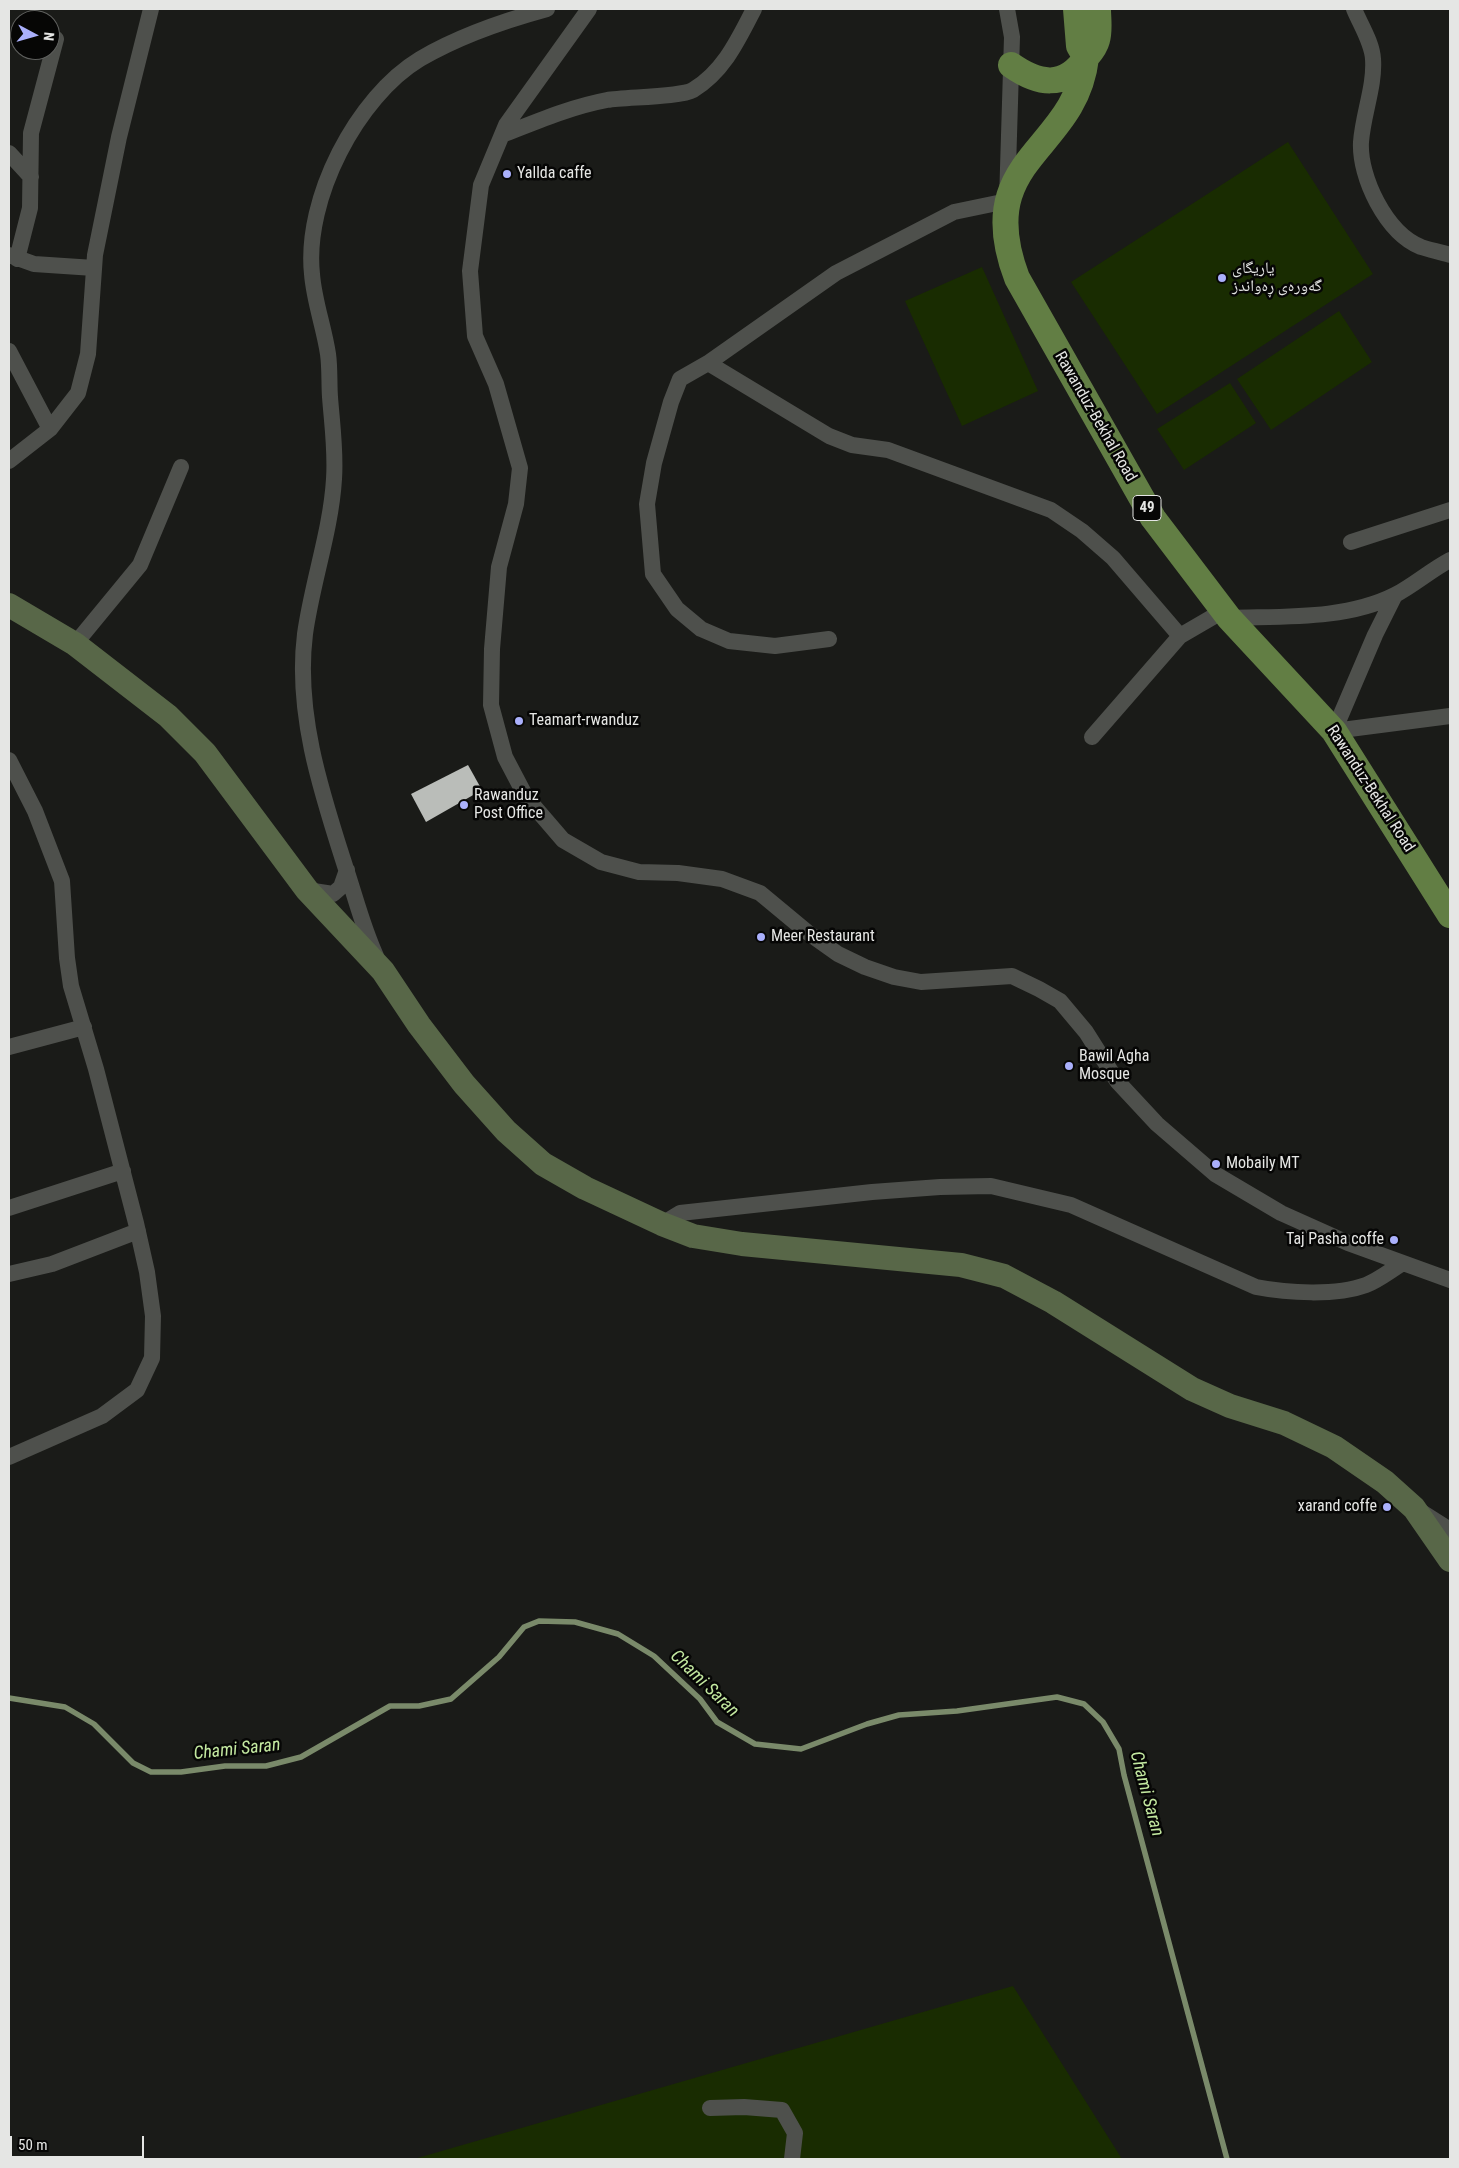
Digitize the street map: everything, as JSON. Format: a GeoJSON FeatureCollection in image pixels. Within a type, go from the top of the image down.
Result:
{"type":"FeatureCollection","features":[{"type":"Feature","properties":{"kind":"main road"},"geometry":{"type":"LineString","coordinates":[[1011,66],[1035,79],[1052,80],[1076,71],[1086,58],[1079,46],[1076,9]]}},
{"type":"Feature","properties":{"kind":"main road","name":"Rawanduz-Bekhal Road"},"geometry":{"type":"LineString","coordinates":[[1098,9],[1097,40],[1086,58],[1084,75],[1072,106],[1026,162],[1007,201],[1006,240],[1017,278],[1153,518],[1226,615],[1334,731],[1450,915]]}},
{"type":"Feature","properties":{"kind":"street"},"geometry":{"type":"LineString","coordinates":[[9,460],[50,429],[78,393],[88,354],[94,268],[120,137],[151,9]]}},
{"type":"Feature","properties":{"kind":"street"},"geometry":{"type":"LineString","coordinates":[[382,971],[363,928],[317,773],[303,682],[305,636],[334,481],[334,441],[328,355],[312,272],[313,238],[331,166],[358,121],[383,90],[418,60],[470,34],[547,9]]}},
{"type":"Feature","properties":{"kind":"street"},"geometry":{"type":"LineString","coordinates":[[588,9],[506,125],[481,185],[470,270],[475,336],[496,384],[520,468],[516,504],[499,567],[492,649],[491,705],[505,757],[526,797],[563,840],[601,862],[639,872],[678,873],[722,879],[760,892],[807,932],[838,954],[865,967],[894,977],[922,982],[1012,976],[1039,989],[1060,1001],[1086,1032],[1123,1088],[1157,1124],[1215,1174],[1281,1213],[1348,1243],[1450,1280]]}},
{"type":"Feature","properties":{"kind":"street"},"geometry":{"type":"LineString","coordinates":[[502,135],[570,109],[608,100],[691,91],[714,75],[736,45],[754,9]]}},
{"type":"Feature","properties":{"kind":"street"},"geometry":{"type":"LineString","coordinates":[[829,639],[775,646],[729,641],[701,629],[677,609],[653,574],[647,504],[654,463],[671,402],[680,379],[708,363],[836,273],[954,212],[1007,201],[1012,38],[1008,9]]}},
{"type":"Feature","properties":{"kind":"street"},"geometry":{"type":"LineString","coordinates":[[1354,9],[1373,58],[1361,143],[1362,165],[1369,187],[1384,212],[1401,234],[1420,246],[1450,255]]}},
{"type":"Feature","properties":{"kind":"street"},"geometry":{"type":"LineString","coordinates":[[50,60],[31,133],[30,208],[13,257],[34,264],[94,268]]}},
{"type":"Feature","properties":{"kind":"street"},"geometry":{"type":"LineString","coordinates":[[9,153],[31,177]]}},
{"type":"Feature","properties":{"kind":"street"},"geometry":{"type":"LineString","coordinates":[[9,351],[50,429]]}},
{"type":"Feature","properties":{"kind":"street"},"geometry":{"type":"LineString","coordinates":[[708,363],[829,436],[852,445],[888,450],[1051,510],[1082,531],[1113,558],[1180,636]]}},
{"type":"Feature","properties":{"kind":"street"},"geometry":{"type":"LineString","coordinates":[[75,644],[140,565],[181,467]]}},
{"type":"Feature","properties":{"kind":"street"},"geometry":{"type":"LineString","coordinates":[[1351,542],[1450,510]]}},
{"type":"Feature","properties":{"kind":"street"},"geometry":{"type":"LineString","coordinates":[[1092,737],[1180,636],[1226,615],[1314,614],[1358,608],[1395,595],[1450,560]]}},
{"type":"Feature","properties":{"kind":"street"},"geometry":{"type":"LineString","coordinates":[[1334,731],[1375,634],[1395,595]]}},
{"type":"Feature","properties":{"kind":"street"},"geometry":{"type":"LineString","coordinates":[[9,605],[75,644],[168,716],[205,753],[307,890],[382,971],[418,1025],[464,1084],[506,1131],[543,1164],[585,1188],[662,1224],[693,1236],[734,1242],[961,1265],[1004,1276],[1053,1302],[1192,1389],[1230,1406],[1284,1423],[1334,1448],[1384,1482],[1414,1508],[1450,1530]]}},
{"type":"Feature","properties":{"kind":"street"},"geometry":{"type":"LineString","coordinates":[[1334,731],[1450,716]]}},
{"type":"Feature","properties":{"kind":"street"},"geometry":{"type":"LineString","coordinates":[[9,760],[35,811],[62,880],[66,958],[71,986],[138,1231],[148,1272],[153,1316],[152,1358],[137,1390],[102,1416],[9,1457]]}},
{"type":"Feature","properties":{"kind":"street"},"geometry":{"type":"LineString","coordinates":[[307,890],[333,894],[341,887],[347,870]]}},
{"type":"Feature","properties":{"kind":"street"},"geometry":{"type":"LineString","coordinates":[[9,1047],[84,1028]]}},
{"type":"Feature","properties":{"kind":"street"},"geometry":{"type":"LineString","coordinates":[[9,1208],[123,1171]]}},
{"type":"Feature","properties":{"kind":"street"},"geometry":{"type":"LineString","coordinates":[[662,1224],[680,1213],[872,1192],[940,1187],[991,1186],[1071,1205],[1256,1288],[1287,1293],[1325,1292],[1366,1285],[1403,1263]]}},
{"type":"Feature","properties":{"kind":"street"},"geometry":{"type":"LineString","coordinates":[[9,1274],[52,1264],[138,1231]]}},
{"type":"Feature","properties":{"kind":"street"},"geometry":{"type":"LineString","coordinates":[[1414,1508],[1450,1560]]}},
{"type":"Feature","properties":{"kind":"street"},"geometry":{"type":"LineString","coordinates":[[710,2108],[744,2106],[782,2110],[795,2132],[792,2159]]}},
{"type":"Feature","properties":{"kind":"green space","name":"یاریگای گەورەی ڕەواندز"},"geometry":{"type":"Polygon","coordinates":[[[1288,142],[1373,274],[1157,414],[1071,282],[1288,142]]]}},
{"type":"Feature","properties":{"kind":"green space"},"geometry":{"type":"Polygon","coordinates":[[[982,267],[1038,391],[962,426],[905,301],[982,267]]]}},
{"type":"Feature","properties":{"kind":"green space"},"geometry":{"type":"Polygon","coordinates":[[[1339,311],[1372,362],[1271,430],[1237,379],[1339,311]]]}},
{"type":"Feature","properties":{"kind":"green space"},"geometry":{"type":"Polygon","coordinates":[[[1230,383],[1256,423],[1184,470],[1157,429],[1230,383]]]}},
{"type":"Feature","properties":{"kind":"green space"},"geometry":{"type":"Polygon","coordinates":[[[1013,1986],[1122,2159],[414,2159],[1013,1986]]]}},
{"type":"Feature","properties":{"kind":"building"},"geometry":{"type":"Polygon","coordinates":[[[468,765],[482,790],[426,822],[411,794],[468,765]]]}},
{"type":"Feature","properties":{"kind":"waterway","name":"Chami Saran"},"geometry":{"type":"LineString","coordinates":[[9,1698],[65,1707],[94,1724],[133,1763],[151,1772],[181,1772],[225,1766],[266,1766],[301,1757],[390,1706],[419,1706],[451,1699],[499,1657],[524,1627],[539,1621],[575,1622],[618,1634],[654,1656],[700,1699],[717,1722],[755,1744],[801,1749],[867,1724],[899,1715],[957,1711],[1057,1697],[1084,1704],[1103,1722],[1119,1749],[1124,1775],[1227,2159]]}},
{"type":"Feature","properties":{"kind":"place","name":"Yallda caffe"},"geometry":{"type":"Point","coordinates":[507,174]}},
{"type":"Feature","properties":{"kind":"place","name":"یاریگای گەورەی ڕەواندز"},"geometry":{"type":"Point","coordinates":[1222,278]}},
{"type":"Feature","properties":{"kind":"place","name":"Teamart-rwanduz"},"geometry":{"type":"Point","coordinates":[519,721]}},
{"type":"Feature","properties":{"kind":"place","name":"Rawanduz Post Office"},"geometry":{"type":"Point","coordinates":[464,805]}},
{"type":"Feature","properties":{"kind":"place","name":"Meer Restaurant"},"geometry":{"type":"Point","coordinates":[761,937]}},
{"type":"Feature","properties":{"kind":"place","name":"Bawil Agha Mosque"},"geometry":{"type":"Point","coordinates":[1069,1066]}},
{"type":"Feature","properties":{"kind":"place","name":"Mobaily MT"},"geometry":{"type":"Point","coordinates":[1216,1164]}},
{"type":"Feature","properties":{"kind":"place","name":"Taj Pasha coffe"},"geometry":{"type":"Point","coordinates":[1394,1240]}},
{"type":"Feature","properties":{"kind":"place","name":"xarand coffe"},"geometry":{"type":"Point","coordinates":[1387,1507]}}]}
